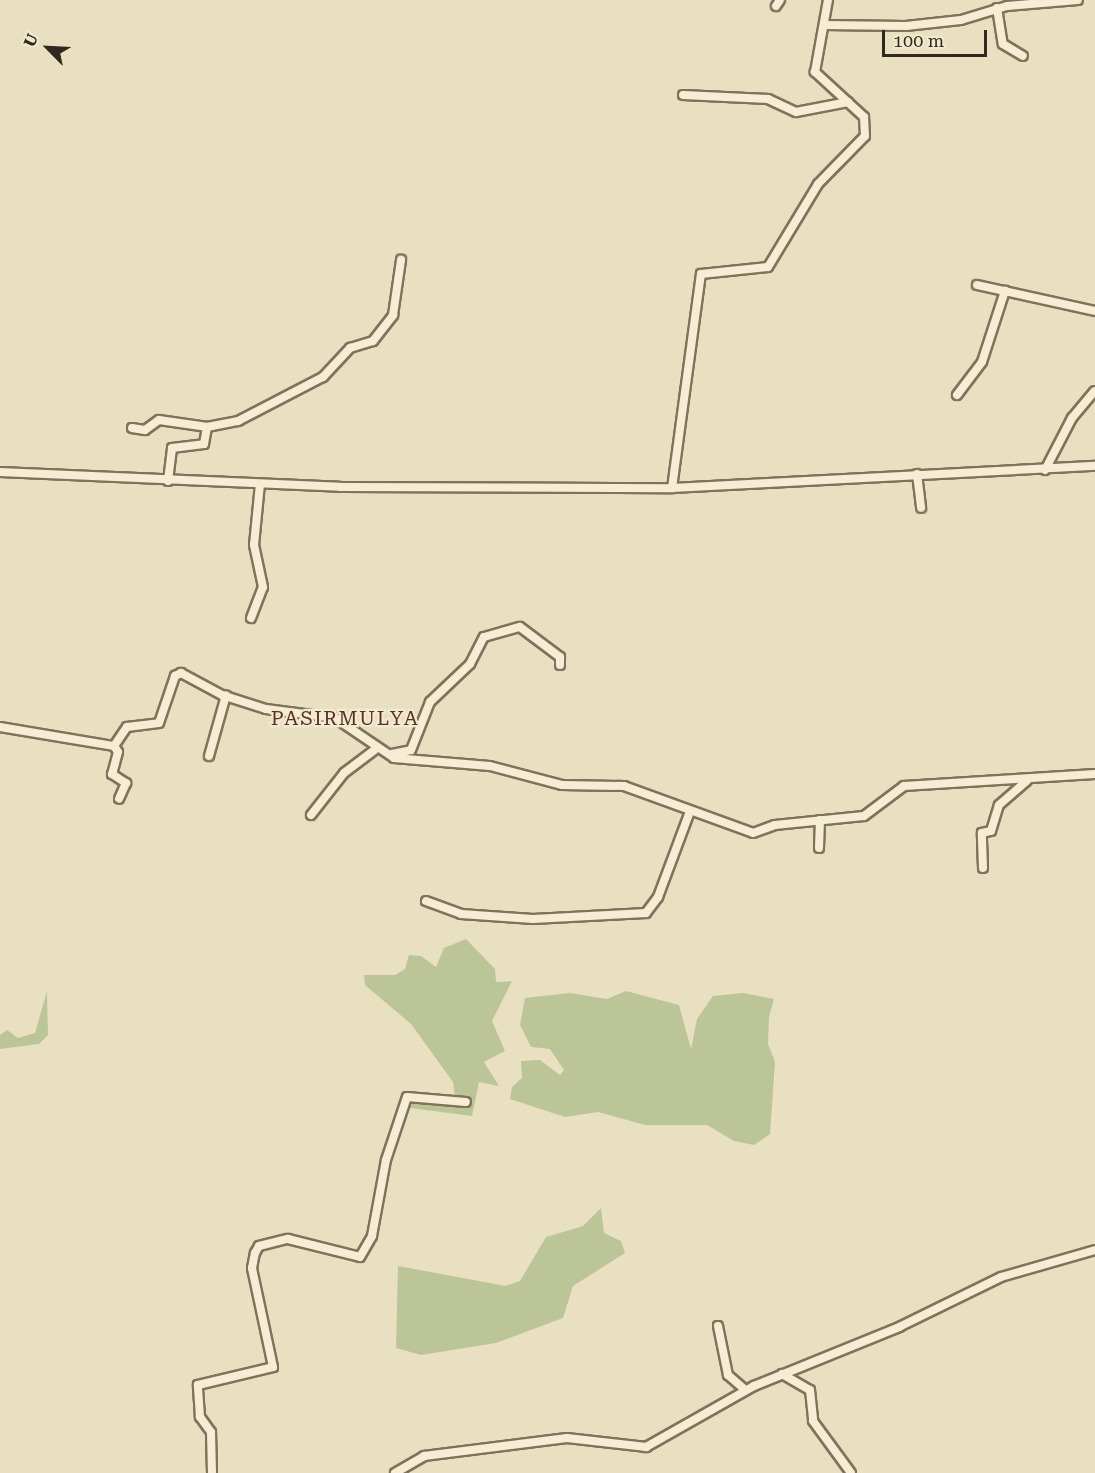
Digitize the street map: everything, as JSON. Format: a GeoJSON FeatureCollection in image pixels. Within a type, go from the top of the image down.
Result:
{"type":"FeatureCollection","features":[{"type":"Feature","properties":{"kind":"street"},"geometry":{"type":"LineString","coordinates":[[672,488],[701,274],[735,266],[761,270],[774,261],[818,184],[865,136],[864,117],[815,72],[828,0]]}},
{"type":"Feature","properties":{"kind":"street"},"geometry":{"type":"LineString","coordinates":[[824,25],[906,26],[961,20],[998,8],[1078,0]]}},
{"type":"Feature","properties":{"kind":"street"},"geometry":{"type":"LineString","coordinates":[[998,8],[1004,44],[1023,56]]}},
{"type":"Feature","properties":{"kind":"street"},"geometry":{"type":"LineString","coordinates":[[683,94],[768,99],[796,112],[848,102]]}},
{"type":"Feature","properties":{"kind":"street"},"geometry":{"type":"LineString","coordinates":[[132,429],[145,430],[159,420],[207,427],[269,409],[323,377],[361,341],[373,341],[397,308],[402,260]]}},
{"type":"Feature","properties":{"kind":"street"},"geometry":{"type":"LineString","coordinates":[[977,285],[1095,311]]}},
{"type":"Feature","properties":{"kind":"street"},"geometry":{"type":"LineString","coordinates":[[957,395],[982,362],[1005,291]]}},
{"type":"Feature","properties":{"kind":"street"},"geometry":{"type":"LineString","coordinates":[[1045,470],[1072,418],[1095,391]]}},
{"type":"Feature","properties":{"kind":"street"},"geometry":{"type":"LineString","coordinates":[[168,481],[172,448],[204,444],[207,427]]}},
{"type":"Feature","properties":{"kind":"street"},"geometry":{"type":"LineString","coordinates":[[0,472],[260,484],[672,488],[1095,466]]}},
{"type":"Feature","properties":{"kind":"street"},"geometry":{"type":"LineString","coordinates":[[917,474],[921,508]]}},
{"type":"Feature","properties":{"kind":"street"},"geometry":{"type":"LineString","coordinates":[[250,618],[263,587],[254,545],[260,484]]}},
{"type":"Feature","properties":{"kind":"street"},"geometry":{"type":"LineString","coordinates":[[311,815],[344,773],[379,752],[411,750],[430,702],[470,664],[484,637],[520,627],[562,659],[560,665]]}},
{"type":"Feature","properties":{"kind":"street"},"geometry":{"type":"LineString","coordinates":[[114,746],[127,727],[159,723],[177,673],[226,695],[283,713],[335,718],[379,752],[490,766],[562,785],[624,786],[689,814],[753,833],[819,820],[864,816],[904,786],[1027,781],[1095,774]]}},
{"type":"Feature","properties":{"kind":"street"},"geometry":{"type":"LineString","coordinates":[[209,756],[226,695]]}},
{"type":"Feature","properties":{"kind":"street"},"geometry":{"type":"LineString","coordinates":[[0,727],[114,746],[118,752],[112,774],[126,783],[119,799]]}},
{"type":"Feature","properties":{"kind":"street"},"geometry":{"type":"LineString","coordinates":[[983,868],[982,832],[991,831],[999,805],[1027,781]]}},
{"type":"Feature","properties":{"kind":"street"},"geometry":{"type":"LineString","coordinates":[[426,901],[461,914],[533,919],[646,913],[658,897],[689,814]]}},
{"type":"Feature","properties":{"kind":"street"},"geometry":{"type":"LineString","coordinates":[[819,820],[819,848]]}},
{"type":"Feature","properties":{"kind":"street"},"geometry":{"type":"LineString","coordinates":[[212,1473],[211,1432],[200,1418],[198,1385],[273,1367],[252,1268],[259,1246],[288,1239],[360,1257],[372,1236],[386,1161],[407,1097],[466,1102]]}},
{"type":"Feature","properties":{"kind":"street"},"geometry":{"type":"LineString","coordinates":[[395,1473],[424,1456],[567,1438],[646,1446],[745,1390],[1001,1277],[1095,1250]]}},
{"type":"Feature","properties":{"kind":"street"},"geometry":{"type":"LineString","coordinates":[[717,1326],[728,1375],[745,1390]]}},
{"type":"Feature","properties":{"kind":"street"},"geometry":{"type":"LineString","coordinates":[[782,1374],[810,1390],[813,1421],[851,1473]]}},
{"type":"Feature","properties":{"kind":"green space"},"geometry":{"type":"Polygon","coordinates":[[[466,939],[495,969],[496,982],[512,981],[492,1021],[505,1051],[484,1062],[499,1086],[479,1082],[472,1116],[410,1108],[414,1101],[456,1105],[453,1082],[411,1024],[365,985],[364,975],[395,975],[405,969],[409,955],[421,956],[436,967],[444,948],[466,939]]]}},
{"type":"Feature","properties":{"kind":"green space"},"geometry":{"type":"Polygon","coordinates":[[[47,991],[48,1035],[39,1044],[0,1049],[0,1035],[7,1030],[18,1038],[35,1033],[47,991]]]}},
{"type":"Feature","properties":{"kind":"green space"},"geometry":{"type":"Polygon","coordinates":[[[626,991],[679,1005],[691,1049],[697,1019],[713,996],[743,993],[774,999],[769,1017],[768,1044],[775,1062],[770,1134],[754,1145],[734,1141],[707,1125],[645,1125],[598,1112],[565,1117],[510,1099],[512,1087],[522,1078],[521,1061],[540,1060],[560,1075],[564,1070],[550,1049],[531,1047],[520,1025],[525,998],[570,993],[607,999],[626,991]]]}},
{"type":"Feature","properties":{"kind":"green space"},"geometry":{"type":"Polygon","coordinates":[[[601,1208],[604,1233],[621,1241],[625,1253],[573,1286],[563,1318],[496,1343],[421,1355],[396,1348],[398,1266],[506,1286],[520,1281],[546,1237],[583,1226],[601,1208]]]}},
{"type":"Feature","properties":{"kind":"district","name":"PASIRMULYA"},"geometry":{"type":"Point","coordinates":[345,718]}}]}
